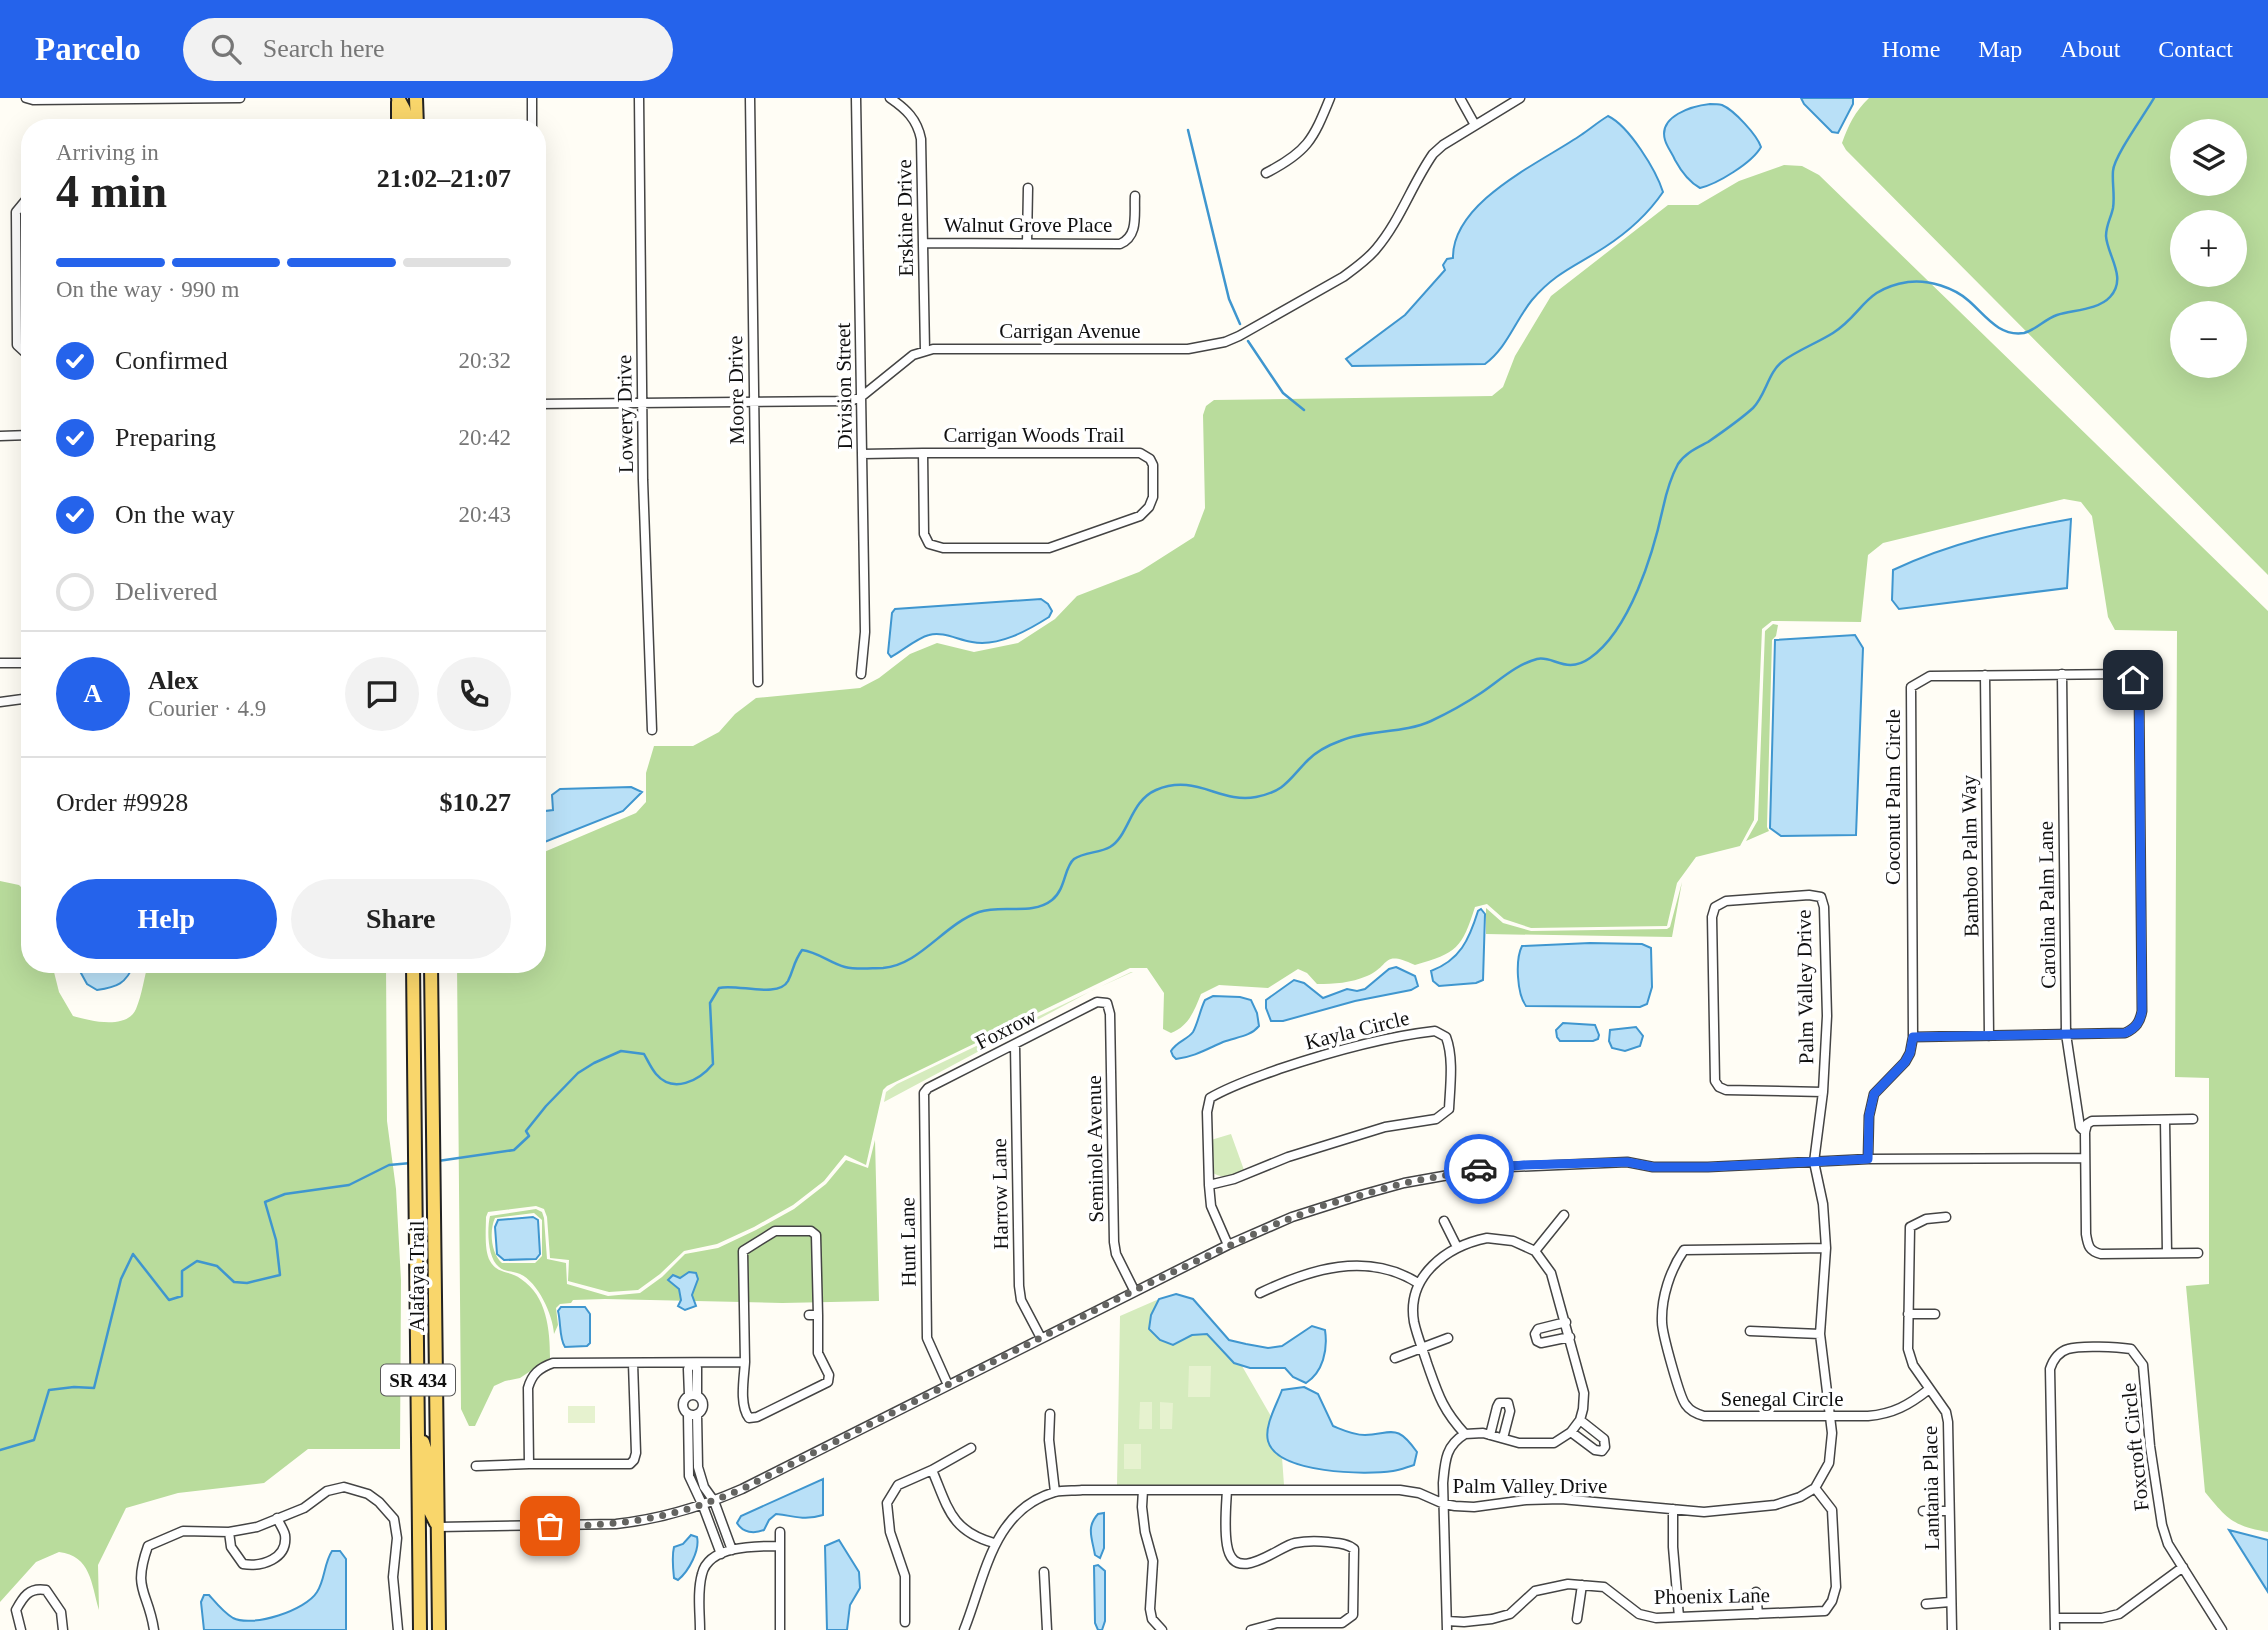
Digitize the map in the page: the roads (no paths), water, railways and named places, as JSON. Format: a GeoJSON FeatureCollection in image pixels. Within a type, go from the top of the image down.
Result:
{"type":"FeatureCollection","features":[{"type":"Feature","properties":{"kind":"main road"},"geometry":{"type":"LineString","coordinates":[[398,98],[398,119]]}},
{"type":"Feature","properties":{"kind":"main road"},"geometry":{"type":"LineString","coordinates":[[398,98],[406,119]]}},
{"type":"Feature","properties":{"kind":"main road"},"geometry":{"type":"LineString","coordinates":[[416,98],[417,119]]}},
{"type":"Feature","properties":{"kind":"main road","name":"Alafaya Trail"},"geometry":{"type":"LineString","coordinates":[[413,973],[420,1630]]}},
{"type":"Feature","properties":{"kind":"main road","name":"Alafaya Trail"},"geometry":{"type":"LineString","coordinates":[[431,973],[439,1630]]}},
{"type":"Feature","properties":{"kind":"main road"},"geometry":{"type":"LineString","coordinates":[[414,1004],[423,1023],[433,1028]]}},
{"type":"Feature","properties":{"kind":"main road"},"geometry":{"type":"LineString","coordinates":[[417,1276],[429,1285],[436,1297]]}},
{"type":"Feature","properties":{"kind":"main road"},"geometry":{"type":"LineString","coordinates":[[418,1425],[428,1459],[429,1509],[438,1527]]}},
{"type":"Feature","properties":{"kind":"street"},"geometry":{"type":"LineString","coordinates":[[26,98],[240,98]]}},
{"type":"Feature","properties":{"kind":"street"},"geometry":{"type":"LineString","coordinates":[[531,98],[532,119]]}},
{"type":"Feature","properties":{"kind":"street","name":"Lowery Drive"},"geometry":{"type":"LineString","coordinates":[[639,98],[645,570],[652,730]]}},
{"type":"Feature","properties":{"kind":"street","name":"Moore Drive"},"geometry":{"type":"LineString","coordinates":[[750,98],[758,682]]}},
{"type":"Feature","properties":{"kind":"street","name":"Division Street"},"geometry":{"type":"LineString","coordinates":[[856,98],[865,632],[861,674]]}},
{"type":"Feature","properties":{"kind":"street","name":"Erskine Drive"},"geometry":{"type":"LineString","coordinates":[[890,98],[914,118],[921,139],[925,351]]}},
{"type":"Feature","properties":{"kind":"street"},"geometry":{"type":"LineString","coordinates":[[1266,173],[1284,164],[1310,143],[1330,98]]}},
{"type":"Feature","properties":{"kind":"street"},"geometry":{"type":"LineString","coordinates":[[1460,98],[1475,125]]}},
{"type":"Feature","properties":{"kind":"street","name":"Carrigan Avenue"},"geometry":{"type":"LineString","coordinates":[[861,397],[905,361],[925,351],[1188,349],[1225,342],[1343,277],[1359,265],[1376,250],[1433,154],[1443,145],[1520,98]]}},
{"type":"Feature","properties":{"kind":"street"},"geometry":{"type":"LineString","coordinates":[[1027,243],[1028,188]]}},
{"type":"Feature","properties":{"kind":"street","name":"Walnut Grove Place"},"geometry":{"type":"LineString","coordinates":[[924,243],[1119,244],[1127,241],[1134,228],[1135,196]]}},
{"type":"Feature","properties":{"kind":"street"},"geometry":{"type":"LineString","coordinates":[[21,206],[16,212],[15,272],[17,345],[21,349]]}},
{"type":"Feature","properties":{"kind":"street"},"geometry":{"type":"LineString","coordinates":[[546,404],[850,401],[861,397]]}},
{"type":"Feature","properties":{"kind":"street"},"geometry":{"type":"LineString","coordinates":[[0,436],[21,435]]}},
{"type":"Feature","properties":{"kind":"street","name":"Carrigan Woods Trail"},"geometry":{"type":"LineString","coordinates":[[862,454],[923,453],[1140,453],[1150,459],[1153,465],[1153,497],[1149,507],[1140,516],[1063,545],[1049,548],[943,548],[929,544],[923,534],[923,453]]}},
{"type":"Feature","properties":{"kind":"street"},"geometry":{"type":"LineString","coordinates":[[0,663],[21,663]]}},
{"type":"Feature","properties":{"kind":"street","name":"Carolina Palm Lane"},"geometry":{"type":"LineString","coordinates":[[2062,674],[2066,1034],[2080,1127],[2085,1132],[2088,1247],[2101,1254],[2167,1253]]}},
{"type":"Feature","properties":{"kind":"street","name":"Coconut Palm Circle"},"geometry":{"type":"LineString","coordinates":[[1868,1159],[1869,1116],[1874,1094],[1905,1062],[1913,1037],[1911,687],[1930,676],[2124,674],[2133,680],[2139,689],[2140,1020],[2134,1028],[2125,1033],[1913,1037]]}},
{"type":"Feature","properties":{"kind":"street","name":"Bamboo Palm Way"},"geometry":{"type":"LineString","coordinates":[[1985,675],[1989,1036]]}},
{"type":"Feature","properties":{"kind":"street"},"geometry":{"type":"LineString","coordinates":[[0,702],[21,699]]}},
{"type":"Feature","properties":{"kind":"street","name":"Palm Valley Drive"},"geometry":{"type":"LineString","coordinates":[[967,1629],[994,1543],[1013,1517],[1055,1492],[1400,1490],[1419,1493],[1444,1504],[1474,1507],[1526,1500],[1561,1499],[1704,1512],[1775,1505],[1815,1489],[1829,1463],[1832,1433],[1820,1334],[1826,1248],[1823,1204],[1814,1162],[1822,1092],[1827,1016],[1824,907],[1821,897],[1809,895],[1726,901],[1715,907],[1712,917],[1716,1081],[1719,1087],[1726,1090],[1822,1092]]}},
{"type":"Feature","properties":{"kind":"street","name":"Foxrow"},"geometry":{"type":"LineString","coordinates":[[924,1093],[928,1088],[1097,1002],[1107,1003]]}},
{"type":"Feature","properties":{"kind":"street","name":"Seminole Avenue"},"geometry":{"type":"LineString","coordinates":[[1107,1003],[1110,1014],[1114,1242],[1116,1254],[1135,1290]]}},
{"type":"Feature","properties":{"kind":"street","name":"Kayla Circle"},"geometry":{"type":"LineString","coordinates":[[1209,1185],[1234,1179],[1288,1157],[1385,1127],[1436,1119],[1449,1109],[1450,1045],[1446,1037],[1436,1031],[1353,1046],[1229,1087],[1210,1098],[1207,1112],[1209,1185],[1211,1206],[1228,1245]]}},
{"type":"Feature","properties":{"kind":"street","name":"Harrow Lane"},"geometry":{"type":"LineString","coordinates":[[1015,1045],[1018,1286],[1021,1300],[1041,1338]]}},
{"type":"Feature","properties":{"kind":"street","name":"Hunt Lane"},"geometry":{"type":"LineString","coordinates":[[924,1093],[927,1338],[948,1385]]}},
{"type":"Feature","properties":{"kind":"street"},"geometry":{"type":"LineString","coordinates":[[2085,1132],[2087,1124],[2092,1121],[2193,1119]]}},
{"type":"Feature","properties":{"kind":"street"},"geometry":{"type":"LineString","coordinates":[[2165,1120],[2167,1253],[2198,1253]]}},
{"type":"Feature","properties":{"kind":"street"},"geometry":{"type":"LineString","coordinates":[[438,1527],[616,1524],[704,1506],[1228,1245],[1292,1217],[1404,1183],[1489,1168],[1627,1162],[1653,1167],[1708,1167],[1868,1159],[2085,1158]]}},
{"type":"Feature","properties":{"kind":"street"},"geometry":{"type":"LineString","coordinates":[[1535,1251],[1564,1215]]}},
{"type":"Feature","properties":{"kind":"street","name":"Lantania Place"},"geometry":{"type":"LineString","coordinates":[[1946,1217],[1926,1219],[1910,1227],[1908,1349],[1913,1365],[1946,1412],[1948,1422],[1952,1630]]}},
{"type":"Feature","properties":{"kind":"street"},"geometry":{"type":"LineString","coordinates":[[1444,1221],[1457,1247]]}},
{"type":"Feature","properties":{"kind":"street"},"geometry":{"type":"LineString","coordinates":[[775,1231],[811,1231],[817,1235],[813,1315],[818,1353],[829,1375],[828,1382],[757,1417],[749,1418],[744,1406],[745,1362],[743,1251],[775,1231]]}},
{"type":"Feature","properties":{"kind":"street"},"geometry":{"type":"LineString","coordinates":[[1447,1625],[1445,1465],[1454,1441],[1465,1434],[1490,1435],[1526,1444],[1554,1443],[1571,1432],[1584,1409],[1584,1393],[1551,1273],[1535,1251],[1502,1238],[1473,1241],[1457,1247],[1441,1258],[1418,1283],[1413,1319],[1422,1348],[1444,1409],[1465,1434]]}},
{"type":"Feature","properties":{"kind":"street","name":"Senegal Circle"},"geometry":{"type":"LineString","coordinates":[[1826,1248],[1684,1250],[1673,1266],[1662,1322],[1666,1346],[1684,1404],[1704,1416],[1831,1417],[1887,1414],[1901,1409],[1928,1390]]}},
{"type":"Feature","properties":{"kind":"street"},"geometry":{"type":"LineString","coordinates":[[1260,1293],[1323,1268],[1368,1266],[1391,1270],[1418,1283]]}},
{"type":"Feature","properties":{"kind":"street"},"geometry":{"type":"LineString","coordinates":[[1908,1314],[1935,1314]]}},
{"type":"Feature","properties":{"kind":"street"},"geometry":{"type":"LineString","coordinates":[[1566,1322],[1538,1329],[1535,1334],[1537,1341],[1541,1343],[1570,1337]]}},
{"type":"Feature","properties":{"kind":"street"},"geometry":{"type":"LineString","coordinates":[[1750,1331],[1820,1334]]}},
{"type":"Feature","properties":{"kind":"street"},"geometry":{"type":"LineString","coordinates":[[1395,1358],[1448,1338]]}},
{"type":"Feature","properties":{"kind":"street","name":"Foxcroft Circle"},"geometry":{"type":"LineString","coordinates":[[2056,1630],[2050,1369],[2053,1360],[2069,1348],[2131,1349],[2143,1365],[2150,1446],[2162,1525],[2168,1544],[2222,1630]]}},
{"type":"Feature","properties":{"kind":"street"},"geometry":{"type":"LineString","coordinates":[[529,1464],[528,1388],[536,1372],[553,1363],[745,1362]]}},
{"type":"Feature","properties":{"kind":"street"},"geometry":{"type":"LineString","coordinates":[[476,1466],[630,1464],[636,1453],[633,1363]]}},
{"type":"Feature","properties":{"kind":"street"},"geometry":{"type":"LineString","coordinates":[[693,1363],[697,1368],[693,1395],[682,1403],[683,1409],[693,1414]]}},
{"type":"Feature","properties":{"kind":"street"},"geometry":{"type":"LineString","coordinates":[[693,1395],[702,1400],[703,1406],[693,1414],[690,1476],[721,1554]]}},
{"type":"Feature","properties":{"kind":"street"},"geometry":{"type":"LineString","coordinates":[[1490,1435],[1497,1407],[1504,1402],[1508,1403],[1510,1411],[1503,1438]]}},
{"type":"Feature","properties":{"kind":"street"},"geometry":{"type":"LineString","coordinates":[[693,1414],[698,1467],[732,1550]]}},
{"type":"Feature","properties":{"kind":"street"},"geometry":{"type":"LineString","coordinates":[[1050,1414],[1049,1440],[1055,1492]]}},
{"type":"Feature","properties":{"kind":"street"},"geometry":{"type":"LineString","coordinates":[[1571,1432],[1595,1450],[1602,1451],[1605,1447],[1604,1439],[1580,1420]]}},
{"type":"Feature","properties":{"kind":"street"},"geometry":{"type":"LineString","coordinates":[[905,1622],[905,1576],[890,1532],[887,1503],[898,1485],[971,1448]]}},
{"type":"Feature","properties":{"kind":"street"},"geometry":{"type":"LineString","coordinates":[[932,1470],[956,1523],[967,1533],[994,1543]]}},
{"type":"Feature","properties":{"kind":"street"},"geometry":{"type":"LineString","coordinates":[[154,1630],[140,1586],[140,1567],[148,1546],[183,1531],[229,1532],[257,1527],[304,1507],[327,1491],[344,1487],[368,1493],[394,1520],[396,1529],[393,1577],[398,1630]]}},
{"type":"Feature","properties":{"kind":"street","name":"Phoenix Lane"},"geometry":{"type":"LineString","coordinates":[[1447,1625],[1510,1614],[1535,1591],[1549,1587],[1582,1585],[1604,1587],[1639,1614],[1656,1618],[1825,1611],[1832,1601],[1836,1587],[1832,1510],[1815,1489]]}},
{"type":"Feature","properties":{"kind":"street"},"geometry":{"type":"LineString","coordinates":[[1143,1490],[1145,1532],[1153,1561],[1150,1609],[1152,1619],[1162,1630]]}},
{"type":"Feature","properties":{"kind":"street"},"geometry":{"type":"LineString","coordinates":[[1227,1490],[1227,1547],[1232,1557],[1241,1563],[1270,1558],[1294,1543],[1321,1541],[1351,1545],[1354,1549],[1353,1615],[1342,1623],[1277,1623],[1251,1630]]}},
{"type":"Feature","properties":{"kind":"street"},"geometry":{"type":"LineString","coordinates":[[1673,1509],[1673,1548],[1679,1617]]}},
{"type":"Feature","properties":{"kind":"street"},"geometry":{"type":"LineString","coordinates":[[1923,1511],[1948,1511]]}},
{"type":"Feature","properties":{"kind":"street"},"geometry":{"type":"LineString","coordinates":[[229,1532],[231,1547],[243,1564],[256,1566],[274,1559],[282,1550],[285,1535],[277,1518]]}},
{"type":"Feature","properties":{"kind":"street"},"geometry":{"type":"LineString","coordinates":[[711,1528],[723,1524]]}},
{"type":"Feature","properties":{"kind":"street"},"geometry":{"type":"LineString","coordinates":[[779,1532],[780,1630]]}},
{"type":"Feature","properties":{"kind":"street"},"geometry":{"type":"LineString","coordinates":[[701,1630],[702,1571],[706,1564],[732,1550],[780,1546]]}},
{"type":"Feature","properties":{"kind":"street"},"geometry":{"type":"LineString","coordinates":[[2055,1618],[2102,1618],[2119,1614],[2183,1567]]}},
{"type":"Feature","properties":{"kind":"street"},"geometry":{"type":"LineString","coordinates":[[1044,1572],[1046,1630]]}},
{"type":"Feature","properties":{"kind":"street"},"geometry":{"type":"LineString","coordinates":[[1577,1619],[1582,1585]]}},
{"type":"Feature","properties":{"kind":"street"},"geometry":{"type":"LineString","coordinates":[[22,1630],[16,1610],[23,1597],[38,1589],[46,1590],[61,1612],[63,1630]]}},
{"type":"Feature","properties":{"kind":"street"},"geometry":{"type":"LineString","coordinates":[[1756,1592],[1758,1614]]}},
{"type":"Feature","properties":{"kind":"street"},"geometry":{"type":"LineString","coordinates":[[1926,1604],[1951,1602]]}},
{"type":"Feature","properties":{"kind":"water"},"geometry":{"type":"Polygon","coordinates":[[[1801,98],[1853,98],[1853,104],[1838,133],[1832,132],[1801,98]]]}},
{"type":"Feature","properties":{"kind":"water"},"geometry":{"type":"Polygon","coordinates":[[[1710,104],[1722,105],[1733,112],[1761,147],[1734,172],[1700,188],[1680,168],[1666,143],[1664,132],[1671,119],[1678,114],[1710,104]]]}},
{"type":"Feature","properties":{"kind":"water"},"geometry":{"type":"Polygon","coordinates":[[[1608,116],[1624,129],[1641,150],[1663,192],[1637,222],[1541,290],[1493,358],[1485,364],[1352,366],[1346,359],[1405,315],[1445,270],[1443,265],[1447,259],[1453,258],[1457,237],[1467,219],[1483,201],[1502,185],[1608,116]]]}},
{"type":"Feature","properties":{"kind":"water"},"geometry":{"type":"Polygon","coordinates":[[[2071,519],[2067,588],[1899,609],[1892,600],[1893,570],[1936,552],[1980,539],[2071,519]]]}},
{"type":"Feature","properties":{"kind":"water"},"geometry":{"type":"Polygon","coordinates":[[[1041,599],[1052,611],[1049,617],[1012,637],[982,643],[934,634],[920,639],[891,657],[888,653],[892,613],[895,609],[1041,599]]]}},
{"type":"Feature","properties":{"kind":"water"},"geometry":{"type":"Polygon","coordinates":[[[1855,635],[1863,648],[1856,835],[1781,836],[1770,828],[1775,640],[1855,635]]]}},
{"type":"Feature","properties":{"kind":"water"},"geometry":{"type":"Polygon","coordinates":[[[631,787],[642,792],[623,811],[546,841],[546,811],[553,810],[552,795],[560,789],[631,787]]]}},
{"type":"Feature","properties":{"kind":"water"},"geometry":{"type":"Polygon","coordinates":[[[1481,909],[1485,914],[1483,980],[1439,986],[1433,981],[1431,971],[1449,961],[1462,948],[1481,909]]]}},
{"type":"Feature","properties":{"kind":"water"},"geometry":{"type":"Polygon","coordinates":[[[1642,944],[1651,948],[1652,987],[1647,1004],[1640,1007],[1526,1006],[1518,977],[1518,960],[1522,946],[1642,944]]]}},
{"type":"Feature","properties":{"kind":"water"},"geometry":{"type":"Polygon","coordinates":[[[1396,967],[1415,976],[1418,986],[1411,990],[1355,1001],[1283,1021],[1271,1021],[1266,1008],[1266,1000],[1294,980],[1304,983],[1323,998],[1347,989],[1365,989],[1389,969],[1396,967]]]}},
{"type":"Feature","properties":{"kind":"water"},"geometry":{"type":"Polygon","coordinates":[[[81,973],[130,973],[120,983],[110,987],[97,990],[87,984],[81,973]]]}},
{"type":"Feature","properties":{"kind":"water"},"geometry":{"type":"Polygon","coordinates":[[[1213,996],[1251,1000],[1259,1026],[1247,1035],[1195,1055],[1176,1059],[1171,1051],[1193,1032],[1205,1000],[1213,996]]]}},
{"type":"Feature","properties":{"kind":"water"},"geometry":{"type":"Polygon","coordinates":[[[1563,1023],[1595,1025],[1598,1039],[1560,1041],[1556,1030],[1563,1023]]]}},
{"type":"Feature","properties":{"kind":"water"},"geometry":{"type":"Polygon","coordinates":[[[1636,1027],[1643,1036],[1640,1046],[1625,1051],[1612,1048],[1609,1041],[1610,1030],[1636,1027]]]}},
{"type":"Feature","properties":{"kind":"water"},"geometry":{"type":"Polygon","coordinates":[[[533,1217],[538,1220],[540,1254],[536,1259],[504,1260],[497,1254],[495,1227],[498,1220],[533,1217]]]}},
{"type":"Feature","properties":{"kind":"water"},"geometry":{"type":"Polygon","coordinates":[[[689,1272],[696,1273],[698,1279],[692,1295],[696,1306],[685,1310],[678,1306],[681,1300],[679,1289],[668,1280],[673,1275],[680,1278],[689,1272]]]}},
{"type":"Feature","properties":{"kind":"water"},"geometry":{"type":"Polygon","coordinates":[[[1176,1294],[1193,1299],[1229,1340],[1268,1348],[1282,1346],[1312,1326],[1325,1330],[1325,1353],[1317,1373],[1306,1383],[1293,1377],[1285,1368],[1250,1368],[1234,1363],[1207,1334],[1192,1335],[1173,1345],[1160,1340],[1149,1329],[1151,1315],[1159,1299],[1176,1294]]]}},
{"type":"Feature","properties":{"kind":"water"},"geometry":{"type":"Polygon","coordinates":[[[561,1307],[585,1307],[590,1314],[590,1343],[587,1346],[565,1347],[558,1311],[561,1307]]]}},
{"type":"Feature","properties":{"kind":"water"},"geometry":{"type":"Polygon","coordinates":[[[1304,1387],[1318,1394],[1333,1426],[1356,1434],[1394,1432],[1405,1437],[1417,1452],[1414,1465],[1393,1471],[1344,1472],[1305,1466],[1275,1452],[1267,1435],[1282,1390],[1304,1387]]]}},
{"type":"Feature","properties":{"kind":"water"},"geometry":{"type":"Polygon","coordinates":[[[823,1479],[823,1515],[805,1518],[776,1514],[764,1530],[756,1532],[746,1531],[737,1523],[741,1516],[823,1479]]]}},
{"type":"Feature","properties":{"kind":"water"},"geometry":{"type":"Polygon","coordinates":[[[1104,1513],[1104,1548],[1100,1558],[1095,1555],[1091,1528],[1098,1514],[1104,1513]]]}},
{"type":"Feature","properties":{"kind":"water"},"geometry":{"type":"Polygon","coordinates":[[[2229,1530],[2268,1540],[2268,1592],[2229,1530]]]}},
{"type":"Feature","properties":{"kind":"water"},"geometry":{"type":"Polygon","coordinates":[[[691,1535],[697,1537],[695,1554],[690,1566],[678,1580],[674,1578],[674,1547],[683,1544],[691,1535]]]}},
{"type":"Feature","properties":{"kind":"water"},"geometry":{"type":"Polygon","coordinates":[[[839,1540],[859,1572],[860,1588],[850,1605],[847,1630],[827,1630],[825,1546],[839,1540]]]}},
{"type":"Feature","properties":{"kind":"water"},"geometry":{"type":"Polygon","coordinates":[[[332,1551],[340,1551],[346,1559],[346,1630],[204,1630],[201,1602],[204,1595],[209,1595],[233,1618],[242,1620],[253,1621],[278,1616],[302,1605],[311,1599],[320,1587],[332,1551]]]}},
{"type":"Feature","properties":{"kind":"water"},"geometry":{"type":"Polygon","coordinates":[[[1098,1565],[1105,1571],[1105,1621],[1102,1630],[1098,1630],[1095,1623],[1094,1566],[1098,1565]]]}},
{"type":"Feature","properties":{"kind":"waterway"},"geometry":{"type":"LineString","coordinates":[[438,1161],[514,1150],[529,1136],[526,1131],[546,1106],[578,1073],[621,1051],[644,1054],[656,1074],[670,1083],[686,1083],[701,1076],[713,1064],[710,1003],[719,988],[766,990],[783,986],[802,950],[845,967],[883,968],[909,960],[954,925],[979,912],[1044,905],[1057,895],[1074,859],[1106,849],[1116,842],[1141,802],[1156,790],[1183,785],[1243,798],[1266,794],[1281,788],[1311,757],[1336,743],[1351,737],[1409,728],[1431,721],[1481,693],[1514,669],[1537,659],[1574,665],[1590,658],[1617,629],[1638,590],[1669,486],[1681,460],[1753,408],[1774,371],[1783,361],[1833,333],[1873,296],[1893,285],[1916,281],[1932,283],[1956,292],[1993,324],[2007,332],[2015,333],[2028,332],[2057,315],[2099,305],[2110,297],[2117,282],[2106,236],[2114,203],[2113,171],[2124,146],[2154,98]]}},
{"type":"Feature","properties":{"kind":"waterway"},"geometry":{"type":"LineString","coordinates":[[1188,130],[1229,299],[1240,324]]}},
{"type":"Feature","properties":{"kind":"waterway"},"geometry":{"type":"LineString","coordinates":[[1248,341],[1283,393],[1304,410]]}},
{"type":"Feature","properties":{"kind":"waterway"},"geometry":{"type":"LineString","coordinates":[[0,1450],[34,1440],[49,1390],[94,1388],[121,1279],[133,1254],[169,1300],[182,1296],[182,1271],[197,1261],[217,1266],[234,1282],[247,1283],[280,1275],[276,1240],[265,1202],[285,1194],[349,1185],[389,1165],[411,1163]]}}]}
